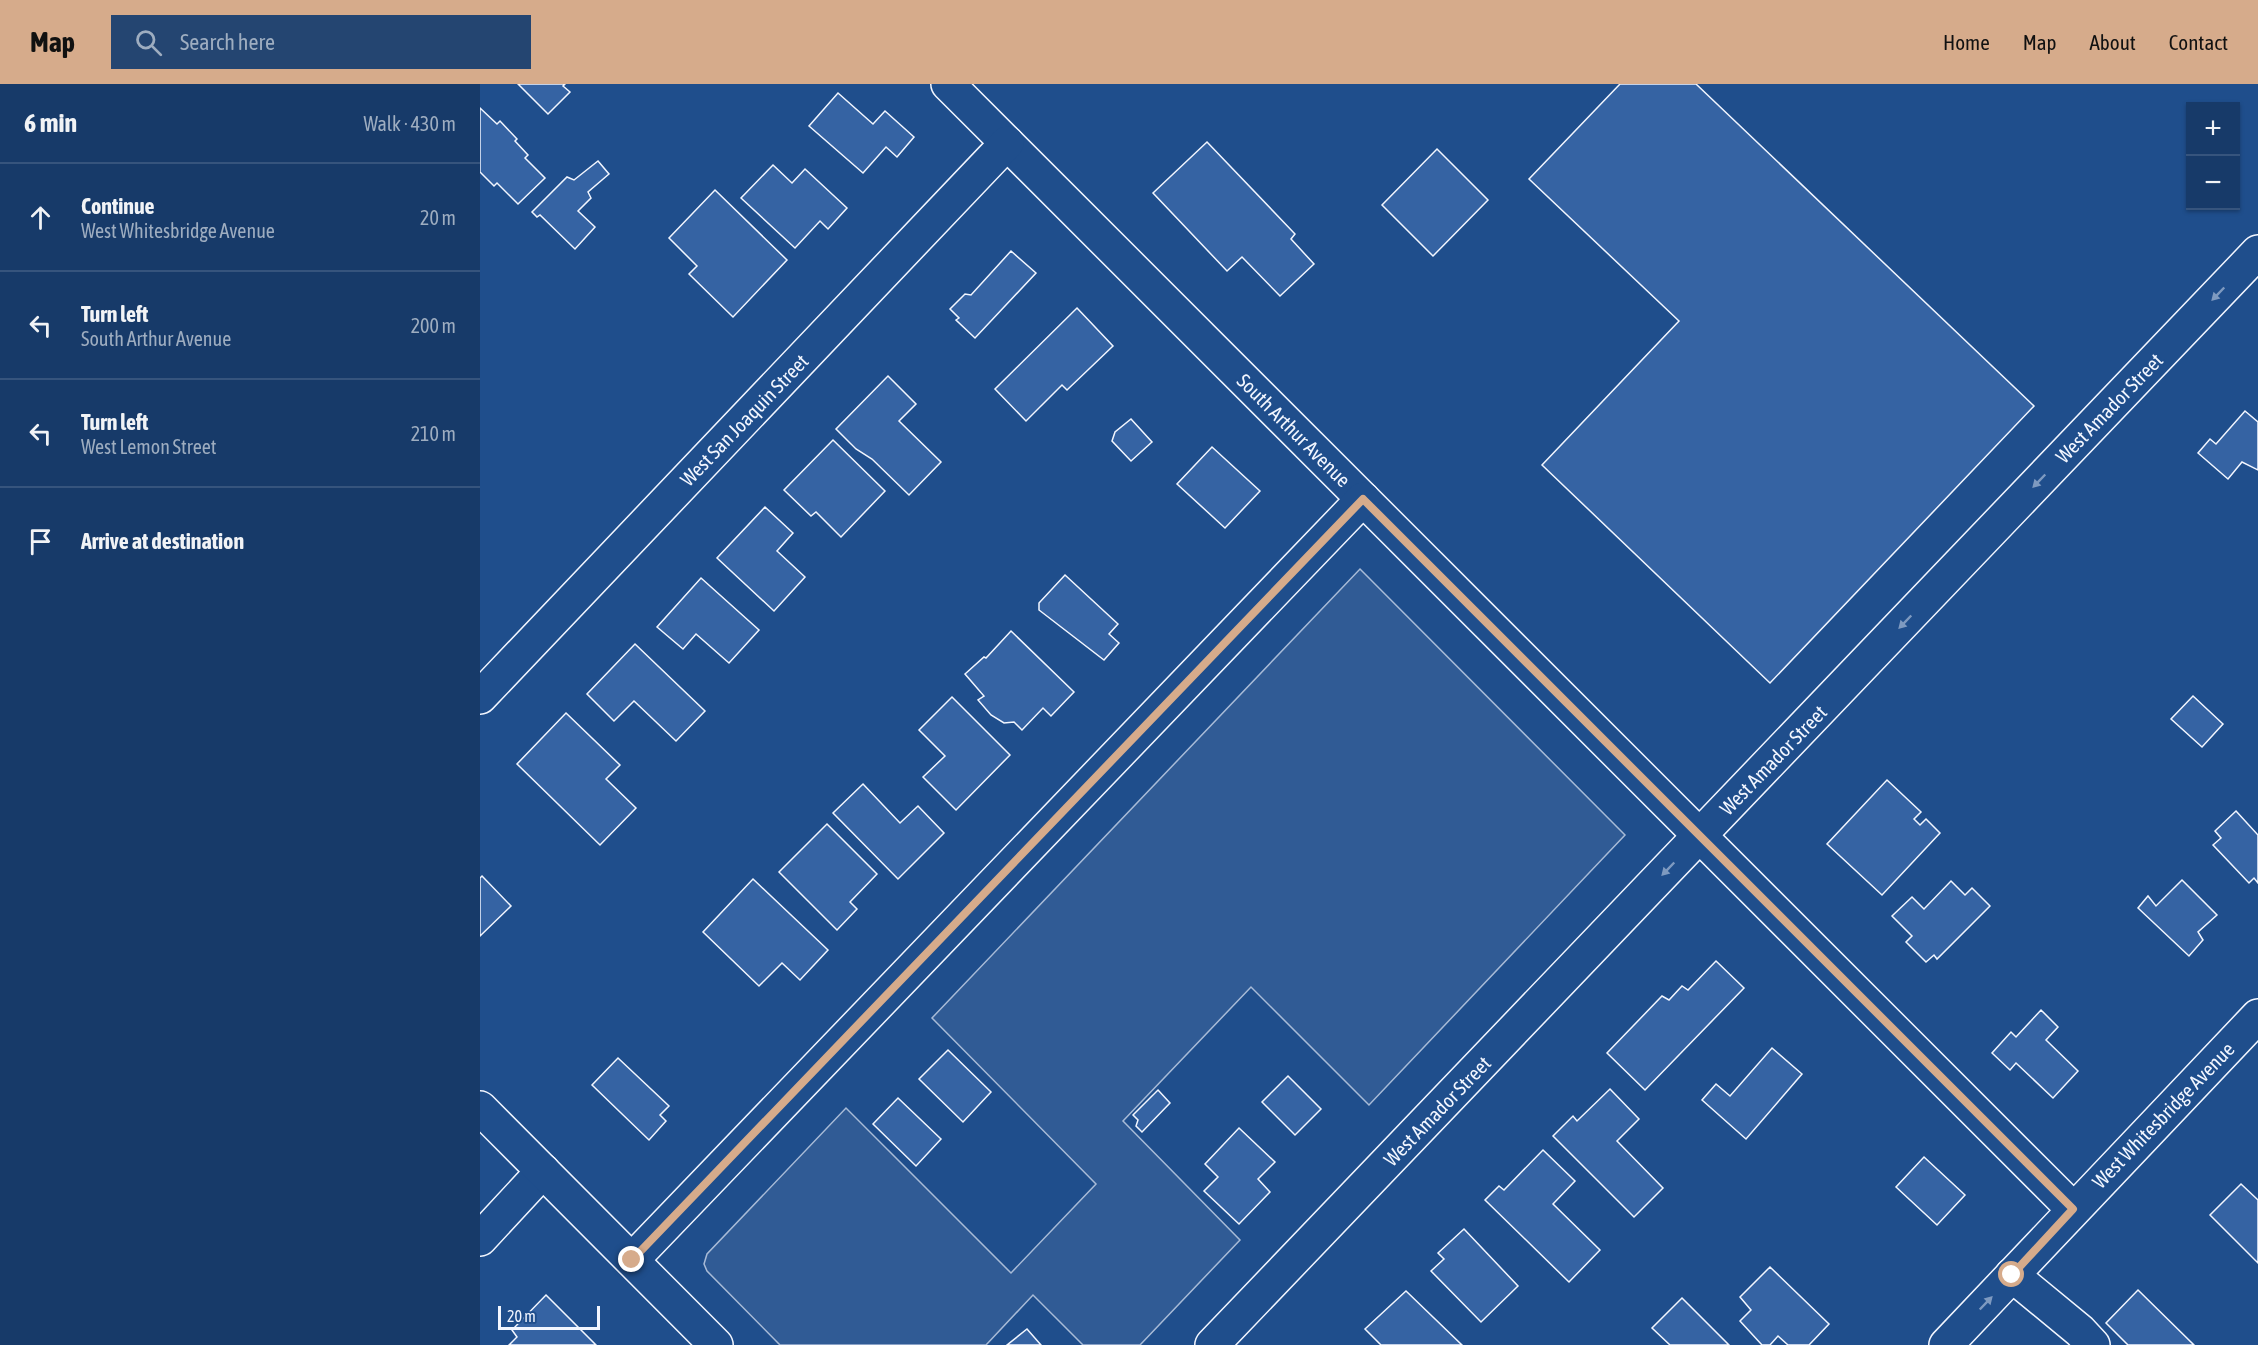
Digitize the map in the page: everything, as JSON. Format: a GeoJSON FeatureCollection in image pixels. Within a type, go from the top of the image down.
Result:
{"type":"FeatureCollection","features":[{"type":"Feature","properties":{"kind":"street","name":"South Arthur Avenue"},"geometry":{"type":"LineString","coordinates":[[948,84],[2073,1209]]}},
{"type":"Feature","properties":{"kind":"street","name":"West San Joaquin Street"},"geometry":{"type":"LineString","coordinates":[[480,697],[1007,143]]}},
{"type":"Feature","properties":{"kind":"street","name":"West Amador Street"},"geometry":{"type":"LineString","coordinates":[[1212,1345],[2258,252]]}},
{"type":"Feature","properties":{"kind":"street"},"geometry":{"type":"LineString","coordinates":[[632,1260],[1363,499]]}},
{"type":"Feature","properties":{"kind":"street","name":"West Whitesbridge Avenue"},"geometry":{"type":"LineString","coordinates":[[1946,1345],[2258,1017]]}},
{"type":"Feature","properties":{"kind":"street"},"geometry":{"type":"LineString","coordinates":[[480,1108],[716,1345]]}},
{"type":"Feature","properties":{"kind":"street"},"geometry":{"type":"LineString","coordinates":[[480,1239],[543,1171]]}},
{"type":"Feature","properties":{"kind":"street"},"geometry":{"type":"LineString","coordinates":[[2012,1275],[2080,1331],[2093,1345]]}},
{"type":"Feature","properties":{"kind":"shaded area"},"geometry":{"type":"Polygon","coordinates":[[[1360,569],[1625,835],[1369,1105],[1251,987],[1123,1121],[1240,1240],[1140,1345],[1083,1345],[1033,1295],[986,1345],[780,1345],[707,1271],[704,1264],[707,1254],[846,1108],[1011,1273],[1096,1184],[932,1018],[1360,569]]]}},
{"type":"Feature","properties":{"kind":"building"},"geometry":{"type":"Polygon","coordinates":[[[518,84],[565,84],[563,86],[570,92],[548,114],[518,84]]]}},
{"type":"Feature","properties":{"kind":"building"},"geometry":{"type":"Polygon","coordinates":[[[1620,84],[1696,84],[2034,406],[1770,683],[1542,465],[1679,321],[1529,179],[1620,84]]]}},
{"type":"Feature","properties":{"kind":"building"},"geometry":{"type":"Polygon","coordinates":[[[838,93],[873,124],[885,111],[914,137],[897,157],[886,147],[863,173],[809,126],[838,93]]]}},
{"type":"Feature","properties":{"kind":"building"},"geometry":{"type":"Polygon","coordinates":[[[480,108],[497,124],[500,121],[517,139],[515,141],[528,155],[525,158],[545,178],[518,204],[497,183],[494,186],[480,172],[480,108]]]}},
{"type":"Feature","properties":{"kind":"building"},"geometry":{"type":"Polygon","coordinates":[[[1207,142],[1295,234],[1291,239],[1314,264],[1280,296],[1242,257],[1227,271],[1153,193],[1207,142]]]}},
{"type":"Feature","properties":{"kind":"building"},"geometry":{"type":"Polygon","coordinates":[[[1437,149],[1488,200],[1433,256],[1382,205],[1437,149]]]}},
{"type":"Feature","properties":{"kind":"building"},"geometry":{"type":"Polygon","coordinates":[[[598,161],[609,174],[588,192],[591,198],[578,211],[595,227],[575,249],[540,215],[537,217],[532,212],[567,177],[574,180],[598,161]]]}},
{"type":"Feature","properties":{"kind":"building"},"geometry":{"type":"Polygon","coordinates":[[[773,165],[792,183],[805,169],[847,208],[828,229],[820,221],[795,248],[741,198],[773,165]]]}},
{"type":"Feature","properties":{"kind":"building"},"geometry":{"type":"Polygon","coordinates":[[[715,190],[787,260],[733,317],[689,274],[697,266],[669,238],[715,190]]]}},
{"type":"Feature","properties":{"kind":"building"},"geometry":{"type":"Polygon","coordinates":[[[1011,251],[1036,273],[975,338],[956,320],[959,318],[950,309],[965,294],[971,295],[1011,251]]]}},
{"type":"Feature","properties":{"kind":"building"},"geometry":{"type":"Polygon","coordinates":[[[1077,308],[1113,346],[1067,390],[1062,385],[1026,421],[995,389],[1077,308]]]}},
{"type":"Feature","properties":{"kind":"building"},"geometry":{"type":"Polygon","coordinates":[[[888,376],[916,404],[899,421],[941,462],[909,495],[872,459],[856,449],[836,429],[888,376]]]}},
{"type":"Feature","properties":{"kind":"building"},"geometry":{"type":"Polygon","coordinates":[[[2245,411],[2258,422],[2258,470],[2242,462],[2228,479],[2198,453],[2210,439],[2216,444],[2245,411]]]}},
{"type":"Feature","properties":{"kind":"building"},"geometry":{"type":"Polygon","coordinates":[[[1131,419],[1152,442],[1131,461],[1112,441],[1115,432],[1131,419]]]}},
{"type":"Feature","properties":{"kind":"building"},"geometry":{"type":"Polygon","coordinates":[[[833,440],[885,491],[841,537],[816,512],[811,516],[784,490],[833,440]]]}},
{"type":"Feature","properties":{"kind":"building"},"geometry":{"type":"Polygon","coordinates":[[[1212,447],[1260,491],[1225,528],[1177,484],[1212,447]]]}},
{"type":"Feature","properties":{"kind":"building"},"geometry":{"type":"Polygon","coordinates":[[[765,507],[793,533],[777,551],[805,577],[774,611],[717,558],[765,507]]]}},
{"type":"Feature","properties":{"kind":"building"},"geometry":{"type":"Polygon","coordinates":[[[1065,575],[1118,624],[1109,634],[1119,643],[1104,660],[1039,610],[1039,603],[1065,575]]]}},
{"type":"Feature","properties":{"kind":"building"},"geometry":{"type":"Polygon","coordinates":[[[701,578],[759,630],[729,663],[696,634],[683,649],[657,627],[701,578]]]}},
{"type":"Feature","properties":{"kind":"building"},"geometry":{"type":"Polygon","coordinates":[[[1011,631],[1074,692],[1051,716],[1043,708],[1022,730],[1014,722],[1004,723],[991,715],[978,700],[984,696],[965,674],[984,657],[986,658],[1011,631]]]}},
{"type":"Feature","properties":{"kind":"building"},"geometry":{"type":"Polygon","coordinates":[[[635,644],[705,711],[676,741],[634,701],[614,721],[587,694],[635,644]]]}},
{"type":"Feature","properties":{"kind":"building"},"geometry":{"type":"Polygon","coordinates":[[[2193,696],[2223,724],[2202,747],[2171,719],[2193,696]]]}},
{"type":"Feature","properties":{"kind":"building"},"geometry":{"type":"Polygon","coordinates":[[[952,697],[1010,755],[956,810],[923,777],[945,756],[919,730],[952,697]]]}},
{"type":"Feature","properties":{"kind":"building"},"geometry":{"type":"Polygon","coordinates":[[[566,713],[620,765],[606,779],[636,808],[600,845],[517,764],[566,713]]]}},
{"type":"Feature","properties":{"kind":"building"},"geometry":{"type":"Polygon","coordinates":[[[1887,780],[1921,812],[1914,819],[1920,825],[1926,819],[1940,833],[1882,895],[1827,844],[1887,780]]]}},
{"type":"Feature","properties":{"kind":"building"},"geometry":{"type":"Polygon","coordinates":[[[863,784],[900,823],[918,806],[944,833],[898,879],[833,813],[863,784]]]}},
{"type":"Feature","properties":{"kind":"building"},"geometry":{"type":"Polygon","coordinates":[[[2236,811],[2258,835],[2258,883],[2254,878],[2249,883],[2213,845],[2221,838],[2215,831],[2236,811]]]}},
{"type":"Feature","properties":{"kind":"building"},"geometry":{"type":"Polygon","coordinates":[[[827,824],[877,874],[850,902],[857,909],[837,930],[779,872],[827,824]]]}},
{"type":"Feature","properties":{"kind":"building"},"geometry":{"type":"Polygon","coordinates":[[[482,876],[511,906],[480,936],[480,878],[482,876]]]}},
{"type":"Feature","properties":{"kind":"building"},"geometry":{"type":"Polygon","coordinates":[[[753,879],[828,950],[800,980],[782,963],[759,986],[703,932],[753,879]]]}},
{"type":"Feature","properties":{"kind":"building"},"geometry":{"type":"Polygon","coordinates":[[[2182,880],[2217,915],[2198,932],[2203,940],[2189,956],[2138,908],[2148,896],[2156,906],[2182,880]]]}},
{"type":"Feature","properties":{"kind":"building"},"geometry":{"type":"Polygon","coordinates":[[[1951,881],[1965,895],[1972,888],[1990,906],[1937,959],[1934,955],[1926,962],[1906,942],[1912,936],[1892,916],[1912,897],[1924,909],[1951,881]]]}},
{"type":"Feature","properties":{"kind":"building"},"geometry":{"type":"Polygon","coordinates":[[[1716,961],[1744,988],[1645,1090],[1607,1053],[1662,996],[1669,1000],[1682,986],[1688,990],[1716,961]]]}},
{"type":"Feature","properties":{"kind":"building"},"geometry":{"type":"Polygon","coordinates":[[[2041,1010],[2058,1027],[2046,1040],[2078,1071],[2053,1098],[2016,1063],[2010,1070],[1992,1053],[2011,1032],[2016,1037],[2041,1010]]]}},
{"type":"Feature","properties":{"kind":"building"},"geometry":{"type":"Polygon","coordinates":[[[1772,1048],[1802,1074],[1746,1139],[1702,1100],[1716,1084],[1730,1096],[1772,1048]]]}},
{"type":"Feature","properties":{"kind":"building"},"geometry":{"type":"Polygon","coordinates":[[[948,1050],[991,1092],[963,1122],[919,1079],[948,1050]]]}},
{"type":"Feature","properties":{"kind":"building"},"geometry":{"type":"Polygon","coordinates":[[[618,1058],[669,1106],[660,1115],[666,1121],[649,1140],[592,1085],[618,1058]]]}},
{"type":"Feature","properties":{"kind":"building"},"geometry":{"type":"Polygon","coordinates":[[[1288,1076],[1321,1109],[1295,1135],[1262,1102],[1288,1076]]]}},
{"type":"Feature","properties":{"kind":"building"},"geometry":{"type":"Polygon","coordinates":[[[1610,1089],[1639,1119],[1617,1141],[1663,1188],[1634,1217],[1553,1136],[1573,1116],[1577,1121],[1610,1089]]]}},
{"type":"Feature","properties":{"kind":"building"},"geometry":{"type":"Polygon","coordinates":[[[1158,1090],[1170,1103],[1142,1132],[1136,1126],[1138,1120],[1133,1115],[1158,1090]]]}},
{"type":"Feature","properties":{"kind":"building"},"geometry":{"type":"Polygon","coordinates":[[[898,1098],[941,1139],[916,1166],[873,1124],[898,1098]]]}},
{"type":"Feature","properties":{"kind":"building"},"geometry":{"type":"Polygon","coordinates":[[[1239,1128],[1275,1162],[1258,1179],[1270,1192],[1239,1224],[1204,1191],[1218,1177],[1205,1164],[1239,1128]]]}},
{"type":"Feature","properties":{"kind":"building"},"geometry":{"type":"Polygon","coordinates":[[[1543,1150],[1575,1181],[1553,1204],[1600,1250],[1569,1282],[1485,1200],[1499,1186],[1504,1190],[1543,1150]]]}},
{"type":"Feature","properties":{"kind":"building"},"geometry":{"type":"Polygon","coordinates":[[[1924,1157],[1965,1195],[1937,1225],[1896,1187],[1924,1157]]]}},
{"type":"Feature","properties":{"kind":"building"},"geometry":{"type":"Polygon","coordinates":[[[2241,1184],[2258,1200],[2258,1263],[2210,1215],[2241,1184]]]}},
{"type":"Feature","properties":{"kind":"building"},"geometry":{"type":"Polygon","coordinates":[[[1464,1229],[1518,1286],[1481,1322],[1431,1271],[1444,1259],[1438,1253],[1464,1229]]]}},
{"type":"Feature","properties":{"kind":"building"},"geometry":{"type":"Polygon","coordinates":[[[1770,1267],[1829,1324],[1809,1345],[1788,1345],[1778,1336],[1770,1345],[1762,1345],[1740,1321],[1751,1310],[1740,1297],[1770,1267]]]}},
{"type":"Feature","properties":{"kind":"building"},"geometry":{"type":"Polygon","coordinates":[[[2138,1290],[2194,1345],[2128,1345],[2106,1323],[2138,1290]]]}},
{"type":"Feature","properties":{"kind":"building"},"geometry":{"type":"Polygon","coordinates":[[[1406,1291],[1462,1345],[1381,1345],[1365,1329],[1406,1291]]]}},
{"type":"Feature","properties":{"kind":"building"},"geometry":{"type":"Polygon","coordinates":[[[546,1295],[596,1345],[509,1345],[517,1337],[512,1330],[546,1295]]]}},
{"type":"Feature","properties":{"kind":"building"},"geometry":{"type":"Polygon","coordinates":[[[1682,1298],[1729,1345],[1670,1345],[1652,1328],[1682,1298]]]}},
{"type":"Feature","properties":{"kind":"building"},"geometry":{"type":"Polygon","coordinates":[[[1027,1329],[1041,1345],[1007,1345],[1027,1329]]]}},
{"type":"Feature","properties":{"kind":"route"},"geometry":{"type":"LineString","coordinates":[[632,1260],[1363,499],[2073,1209],[2012,1275]]}}]}
